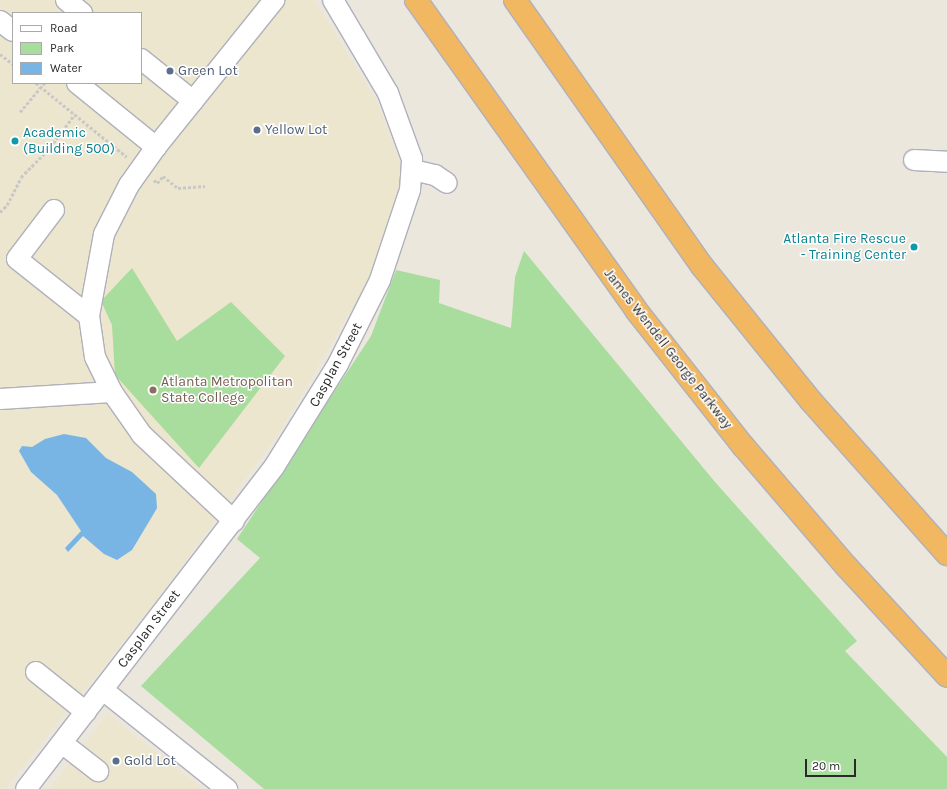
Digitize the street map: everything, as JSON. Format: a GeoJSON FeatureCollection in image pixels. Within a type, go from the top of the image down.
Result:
{"type":"FeatureCollection","features":[{"type":"Feature","properties":{"kind":"highway","name":"James Wendell George Parkway"},"geometry":{"type":"LineString","coordinates":[[416,0],[585,241],[646,323],[749,453],[846,566],[947,676]]}},
{"type":"Feature","properties":{"kind":"highway"},"geometry":{"type":"LineString","coordinates":[[515,0],[605,132],[702,266],[811,401],[947,554]]}},
{"type":"Feature","properties":{"kind":"highway"},"geometry":{"type":"LineString","coordinates":[[886,487],[947,544]]}},
{"type":"Feature","properties":{"kind":"street"},"geometry":{"type":"LineString","coordinates":[[66,0],[81,12]]}},
{"type":"Feature","properties":{"kind":"street"},"geometry":{"type":"LineString","coordinates":[[234,521],[142,435],[112,392],[95,357],[88,316],[104,234],[129,185],[156,147],[274,0]]}},
{"type":"Feature","properties":{"kind":"street","name":"Casplan Street"},"geometry":{"type":"LineString","coordinates":[[26,789],[234,521],[310,412],[363,317],[393,245],[410,190],[413,170],[408,145],[388,93],[333,0]]}},
{"type":"Feature","properties":{"kind":"street"},"geometry":{"type":"LineString","coordinates":[[0,20],[12,30]]}},
{"type":"Feature","properties":{"kind":"street"},"geometry":{"type":"LineString","coordinates":[[142,60],[193,100]]}},
{"type":"Feature","properties":{"kind":"street"},"geometry":{"type":"LineString","coordinates":[[78,84],[156,147]]}},
{"type":"Feature","properties":{"kind":"street"},"geometry":{"type":"LineString","coordinates":[[914,160],[947,162]]}},
{"type":"Feature","properties":{"kind":"street"},"geometry":{"type":"LineString","coordinates":[[413,170],[435,175],[447,184]]}},
{"type":"Feature","properties":{"kind":"street"},"geometry":{"type":"LineString","coordinates":[[54,210],[17,259],[88,316]]}},
{"type":"Feature","properties":{"kind":"street"},"geometry":{"type":"LineString","coordinates":[[0,399],[112,392]]}},
{"type":"Feature","properties":{"kind":"street"},"geometry":{"type":"LineString","coordinates":[[36,672],[86,712]]}},
{"type":"Feature","properties":{"kind":"street"},"geometry":{"type":"LineString","coordinates":[[103,690],[227,789]]}},
{"type":"Feature","properties":{"kind":"street"},"geometry":{"type":"LineString","coordinates":[[62,743],[98,771]]}},
{"type":"Feature","properties":{"kind":"path"},"geometry":{"type":"LineString","coordinates":[[0,54],[12,63]]}},
{"type":"Feature","properties":{"kind":"path"},"geometry":{"type":"LineString","coordinates":[[37,84],[133,162]]}},
{"type":"Feature","properties":{"kind":"path"},"geometry":{"type":"LineString","coordinates":[[20,112],[43,84]]}},
{"type":"Feature","properties":{"kind":"path"},"geometry":{"type":"LineString","coordinates":[[0,212],[7,205],[21,177],[46,151],[75,114]]}},
{"type":"Feature","properties":{"kind":"path"},"geometry":{"type":"LineString","coordinates":[[163,176],[178,188],[205,186]]}},
{"type":"Feature","properties":{"kind":"shaded area","name":"Atlanta Metropolitan State College"},"geometry":{"type":"Polygon","coordinates":[[[0,0],[314,0],[376,100],[404,173],[399,196],[367,283],[279,433],[158,598],[5,789],[0,789],[0,0]]]}},
{"type":"Feature","properties":{"kind":"shaded area"},"geometry":{"type":"Polygon","coordinates":[[[108,714],[203,789],[49,789],[108,714]]]}},
{"type":"Feature","properties":{"kind":"green space"},"geometry":{"type":"Polygon","coordinates":[[[524,251],[715,482],[857,641],[845,651],[947,757],[947,789],[264,789],[141,686],[260,558],[237,539],[371,336],[396,270],[440,280],[439,303],[511,328],[515,277],[524,251]]]}},
{"type":"Feature","properties":{"kind":"green space"},"geometry":{"type":"Polygon","coordinates":[[[132,268],[177,341],[231,302],[285,356],[199,468],[115,375],[112,325],[101,301],[132,268]]]}},
{"type":"Feature","properties":{"kind":"water"},"geometry":{"type":"Polygon","coordinates":[[[64,434],[86,438],[106,458],[132,472],[156,494],[157,508],[150,520],[132,550],[117,560],[104,554],[83,536],[68,552],[65,548],[81,531],[57,495],[31,472],[19,451],[22,446],[32,447],[45,439],[64,434]]]}},
{"type":"Feature","properties":{"kind":"place","name":"Green Lot"},"geometry":{"type":"Point","coordinates":[170,71]}},
{"type":"Feature","properties":{"kind":"place","name":"Yellow Lot"},"geometry":{"type":"Point","coordinates":[257,130]}},
{"type":"Feature","properties":{"kind":"place","name":"Academic (Building 500)"},"geometry":{"type":"Point","coordinates":[15,141]}},
{"type":"Feature","properties":{"kind":"place","name":"Atlanta Fire Rescue - Training Center"},"geometry":{"type":"Point","coordinates":[914,247]}},
{"type":"Feature","properties":{"kind":"place","name":"Atlanta Metropolitan State College"},"geometry":{"type":"Point","coordinates":[153,390]}},
{"type":"Feature","properties":{"kind":"place","name":"Gold Lot"},"geometry":{"type":"Point","coordinates":[116,761]}}]}
